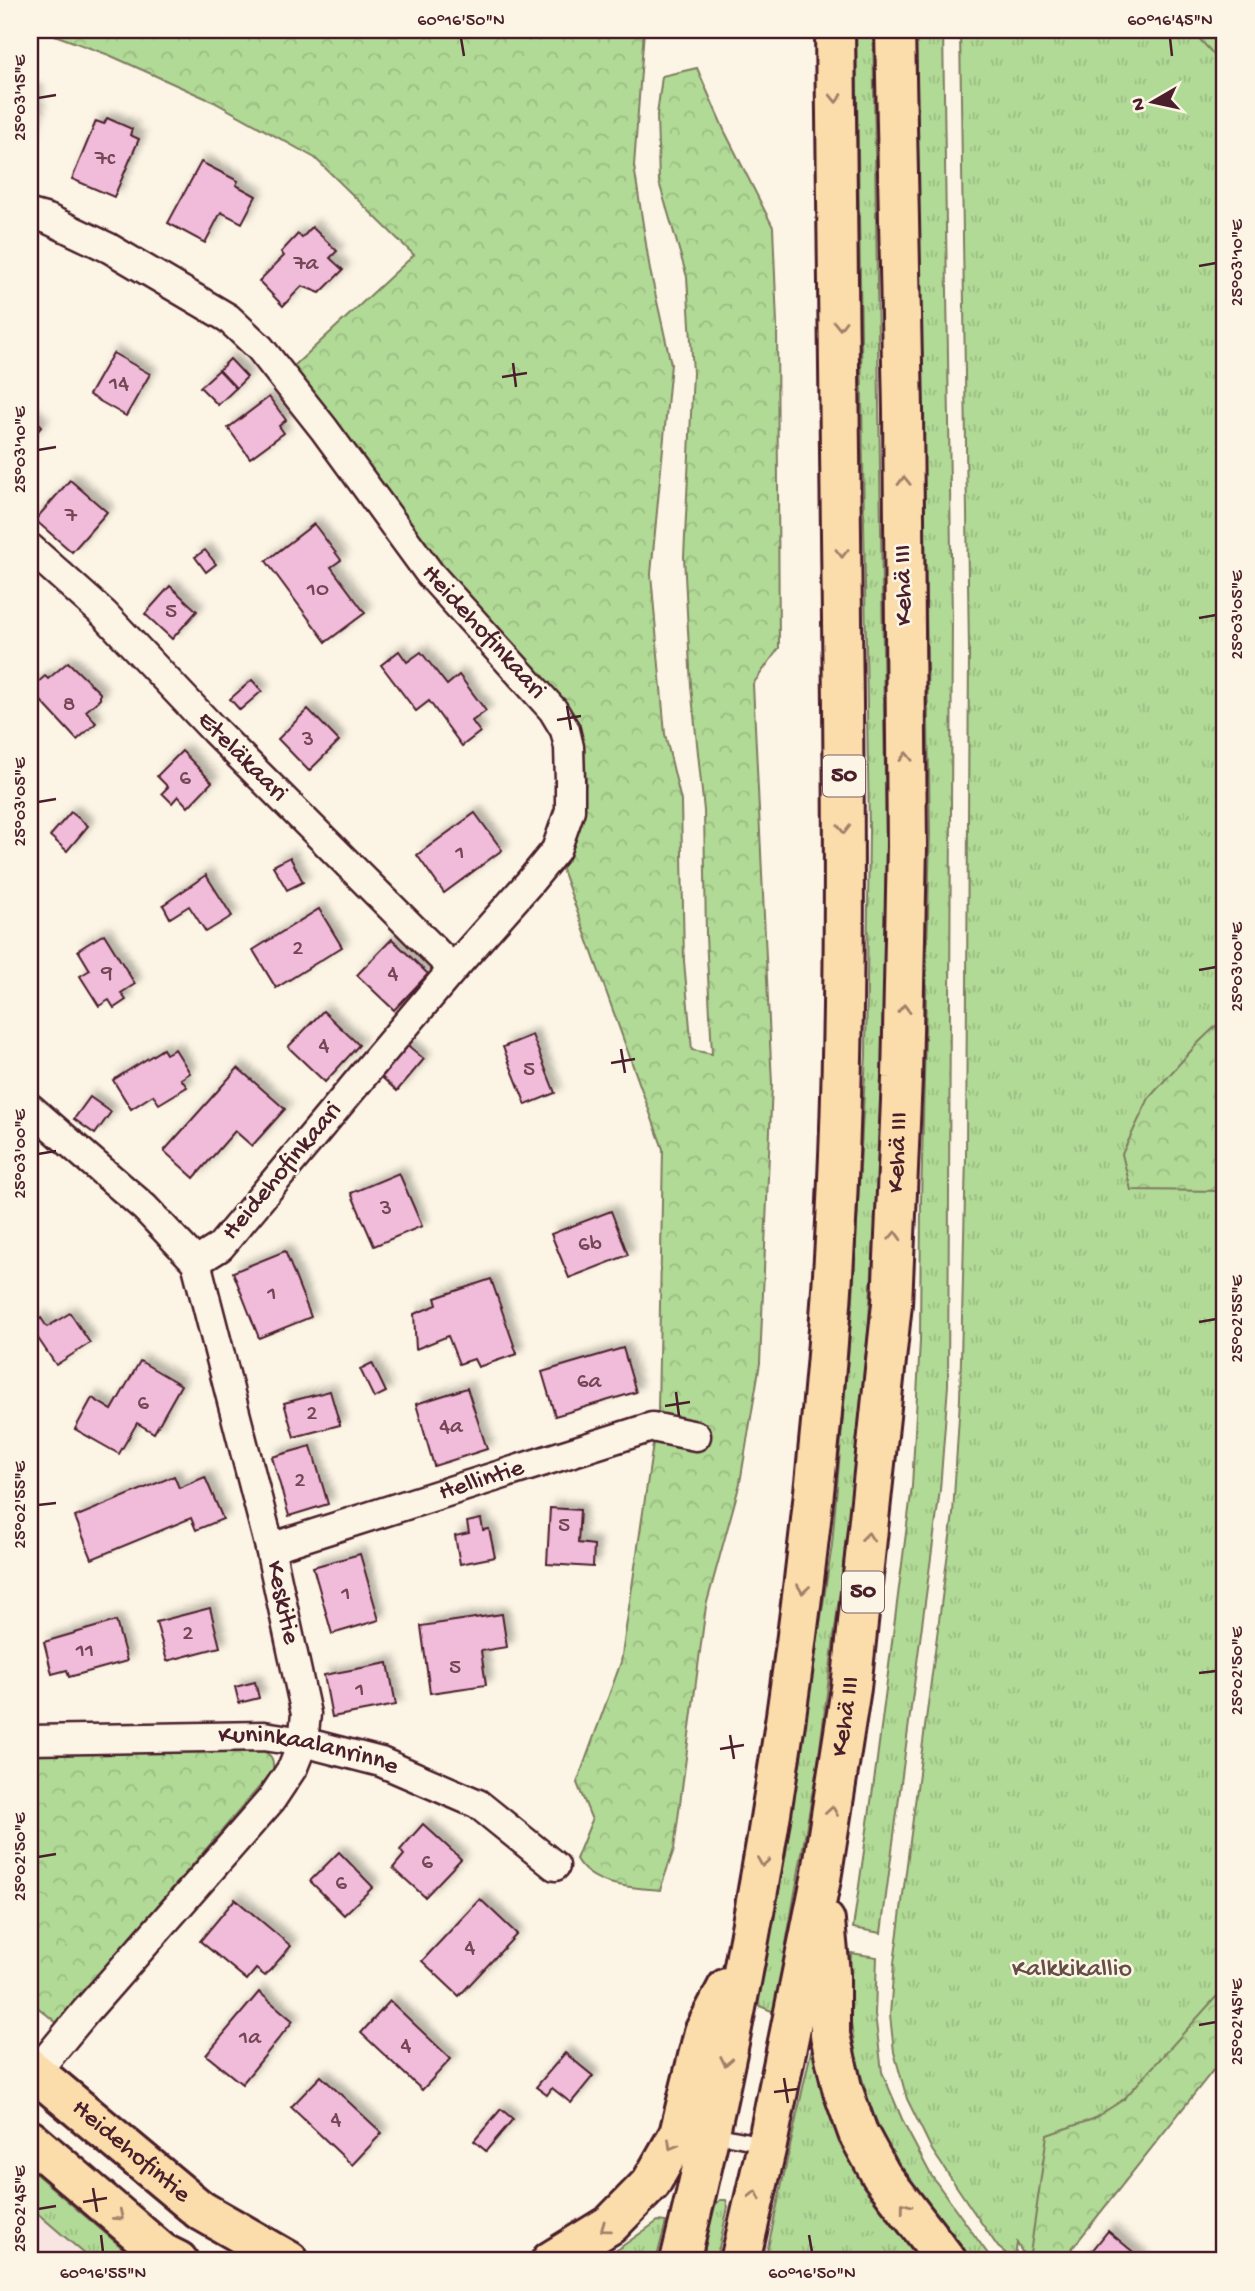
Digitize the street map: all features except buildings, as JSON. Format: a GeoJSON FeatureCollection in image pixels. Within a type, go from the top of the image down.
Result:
{"type":"FeatureCollection","features":[{"type":"Feature","properties":{"kind":"main road","name":"50"},"geometry":{"type":"LineString","coordinates":[[680,2261],[711,2134],[749,1946],[781,1754],[812,1521],[831,1302],[842,1084],[844,848],[842,443],[835,30]]}},
{"type":"Feature","properties":{"kind":"main road","name":"Kehä III"},"geometry":{"type":"LineString","coordinates":[[740,2261],[767,2145],[821,1879],[851,1689],[891,1304],[902,1078],[907,846],[903,396],[895,30]]}},
{"type":"Feature","properties":{"kind":"main road"},"geometry":{"type":"LineString","coordinates":[[821,1879],[830,1974],[830,2035],[842,2088],[858,2133],[881,2175],[947,2261]]}},
{"type":"Feature","properties":{"kind":"main road"},"geometry":{"type":"LineString","coordinates":[[551,2261],[611,2224],[651,2183],[679,2134],[704,2032],[749,1946]]}},
{"type":"Feature","properties":{"kind":"main road","name":"Heidehofintie"},"geometry":{"type":"LineString","coordinates":[[31,2074],[200,2210]]}},
{"type":"Feature","properties":{"kind":"main road"},"geometry":{"type":"LineString","coordinates":[[30,2140],[170,2259]]}},
{"type":"Feature","properties":{"kind":"main road"},"geometry":{"type":"LineString","coordinates":[[200,2210],[245,2261]]}},
{"type":"Feature","properties":{"kind":"main road"},"geometry":{"type":"LineString","coordinates":[[200,2210],[289,2261]]}},
{"type":"Feature","properties":{"kind":"street","name":"Heidehofinkaari"},"geometry":{"type":"LineString","coordinates":[[30,214],[48,219],[108,248],[228,318],[260,348],[324,429],[430,573],[553,710],[565,730],[569,747],[570,810],[556,850],[220,1247],[196,1262]]}},
{"type":"Feature","properties":{"kind":"street","name":"Eteläkaari"},"geometry":{"type":"LineString","coordinates":[[30,548],[104,614],[214,730],[453,969]]}},
{"type":"Feature","properties":{"kind":"street","name":"Keskitie"},"geometry":{"type":"LineString","coordinates":[[30,1108],[145,1208],[196,1262],[270,1548],[306,1714],[303,1742],[293,1767],[271,1800],[31,2074]]}},
{"type":"Feature","properties":{"kind":"street","name":"Hellintie"},"geometry":{"type":"LineString","coordinates":[[270,1548],[652,1427],[696,1436]]}},
{"type":"Feature","properties":{"kind":"street","name":"Kuninkaalanrinne"},"geometry":{"type":"LineString","coordinates":[[30,1740],[264,1735],[303,1742],[382,1762],[478,1804],[555,1866]]}},
{"type":"Feature","properties":{"kind":"lane"},"geometry":{"type":"LineString","coordinates":[[711,2134],[767,2145]]}},
{"type":"Feature","properties":{"kind":"shaded area"},"geometry":{"type":"Polygon","coordinates":[[[30,2199],[101,2261],[30,2261],[30,2199]]]}},
{"type":"Feature","properties":{"kind":"green space"},"geometry":{"type":"Polygon","coordinates":[[[41,30],[644,30],[634,166],[650,270],[671,364],[651,574],[665,734],[681,801],[684,961],[692,1050],[712,1054],[706,936],[704,811],[691,686],[684,557],[693,373],[687,277],[659,182],[657,115],[662,76],[697,68],[725,132],[773,227],[777,323],[779,648],[753,684],[772,1084],[760,1363],[740,1483],[706,1606],[674,1849],[660,1890],[624,1886],[602,1880],[583,1868],[576,1859],[592,1820],[577,1783],[621,1662],[658,1410],[663,1149],[559,861],[581,820],[586,780],[573,719],[445,581],[293,367],[414,255],[315,158],[214,102],[109,55],[41,30]]]}},
{"type":"Feature","properties":{"kind":"green space"},"geometry":{"type":"Polygon","coordinates":[[[856,30],[873,30],[886,840],[880,1155],[868,1332],[852,1495],[819,1756],[774,2012],[757,2005],[784,1864],[832,1545],[853,1299],[866,1055],[869,831],[856,30]]]}},
{"type":"Feature","properties":{"kind":"green space"},"geometry":{"type":"Polygon","coordinates":[[[916,30],[943,30],[952,618],[948,1385],[940,1490],[881,1933],[853,1928],[912,1486],[920,1341],[930,833],[916,30]]]}},
{"type":"Feature","properties":{"kind":"green space","name":"Kalkkikallio"},"geometry":{"type":"Polygon","coordinates":[[[960,30],[1225,30],[1225,2055],[1062,2261],[1027,2261],[1017,2243],[1015,2257],[1009,2256],[998,2247],[932,2150],[907,2099],[894,2052],[890,2015],[894,1963],[953,1514],[960,1399],[966,1156],[969,650],[960,30]]]}},
{"type":"Feature","properties":{"kind":"green space"},"geometry":{"type":"Polygon","coordinates":[[[1195,30],[1225,30],[1225,56],[1216,57],[1195,34],[1195,30]]]}},
{"type":"Feature","properties":{"kind":"green space"},"geometry":{"type":"Polygon","coordinates":[[[1225,1017],[1225,1191],[1131,1190],[1122,1154],[1149,1098],[1225,1017]]]}},
{"type":"Feature","properties":{"kind":"green space"},"geometry":{"type":"Polygon","coordinates":[[[261,1750],[272,1758],[273,1771],[57,2023],[30,2001],[30,1753],[261,1750]]]}},
{"type":"Feature","properties":{"kind":"green space"},"geometry":{"type":"Polygon","coordinates":[[[851,1953],[877,1957],[875,2014],[882,2072],[905,2126],[931,2175],[993,2261],[968,2261],[899,2171],[870,2107],[856,2057],[849,2011],[851,1953]]]}},
{"type":"Feature","properties":{"kind":"green space"},"geometry":{"type":"Polygon","coordinates":[[[1225,1987],[1225,2055],[1062,2261],[1029,2261],[1047,2135],[1093,2119],[1124,2099],[1225,1987]]]}},
{"type":"Feature","properties":{"kind":"green space"},"geometry":{"type":"Polygon","coordinates":[[[811,2051],[817,2051],[925,2261],[765,2261],[811,2051]]]}},
{"type":"Feature","properties":{"kind":"green space"},"geometry":{"type":"Polygon","coordinates":[[[30,2169],[137,2261],[93,2261],[30,2207],[30,2169]]]}},
{"type":"Feature","properties":{"kind":"green space"},"geometry":{"type":"Polygon","coordinates":[[[720,2200],[726,2200],[728,2207],[716,2261],[702,2261],[714,2206],[720,2200]]]}},
{"type":"Feature","properties":{"kind":"green space"},"geometry":{"type":"Polygon","coordinates":[[[658,2221],[666,2222],[656,2261],[601,2261],[658,2221]]]}}]}
